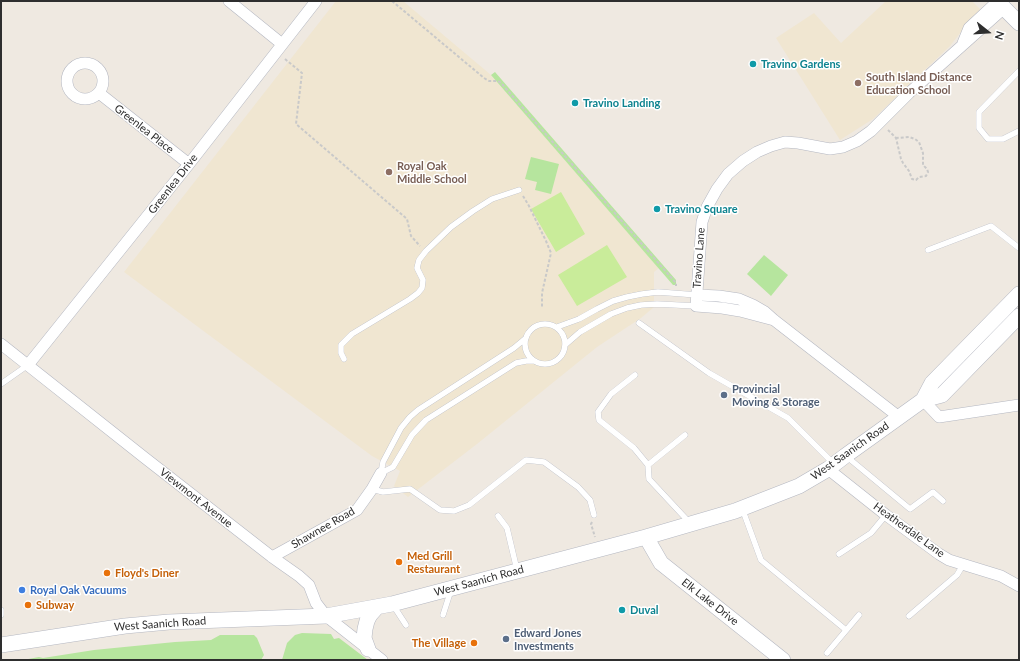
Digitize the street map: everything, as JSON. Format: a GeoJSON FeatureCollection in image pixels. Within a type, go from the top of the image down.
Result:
{"type":"FeatureCollection","features":[{"type":"Feature","properties":{"kind":"main road","name":"West Saanich Road"},"geometry":{"type":"LineString","coordinates":[[923,400],[932,383],[1019,294]]}},
{"type":"Feature","properties":{"kind":"main road","name":"West Saanich Road"},"geometry":{"type":"LineString","coordinates":[[1,645],[125,626],[326,616],[392,604],[691,525],[742,508],[799,486],[836,463],[923,400],[942,395],[1019,316]]}},
{"type":"Feature","properties":{"kind":"main road","name":"Elk Lake Drive"},"geometry":{"type":"LineString","coordinates":[[646,537],[661,563],[783,660]]}},
{"type":"Feature","properties":{"kind":"main road"},"geometry":{"type":"LineString","coordinates":[[368,649],[364,638],[365,629],[370,615],[377,607]]}},
{"type":"Feature","properties":{"kind":"street"},"geometry":{"type":"LineString","coordinates":[[229,1],[279,48]]}},
{"type":"Feature","properties":{"kind":"street","name":"Greenlea Drive"},"geometry":{"type":"LineString","coordinates":[[28,365],[189,164],[316,1]]}},
{"type":"Feature","properties":{"kind":"street","name":"Travino Lane"},"geometry":{"type":"LineString","coordinates":[[697,301],[702,222],[707,207],[717,189],[728,174],[742,161],[757,152],[785,142],[830,148],[843,147],[857,141],[881,122],[909,93],[962,46],[969,28],[1008,13]]}},
{"type":"Feature","properties":{"kind":"street","name":"Greenlea Place"},"geometry":{"type":"LineString","coordinates":[[99,93],[189,164]]}},
{"type":"Feature","properties":{"kind":"street"},"geometry":{"type":"LineString","coordinates":[[697,301],[774,320],[899,417]]}},
{"type":"Feature","properties":{"kind":"street","name":"Viewmont Avenue"},"geometry":{"type":"LineString","coordinates":[[1,344],[272,557],[299,576],[309,586],[316,602],[326,616],[382,660]]}},
{"type":"Feature","properties":{"kind":"street"},"geometry":{"type":"LineString","coordinates":[[923,400],[939,417],[1019,405]]}},
{"type":"Feature","properties":{"kind":"street","name":"Heatherdale Lane"},"geometry":{"type":"LineString","coordinates":[[836,463],[886,515],[939,554],[949,560],[963,565],[1001,576],[1019,586]]}},
{"type":"Feature","properties":{"kind":"street","name":"Shawnee Road"},"geometry":{"type":"LineString","coordinates":[[272,557],[357,510],[381,474]]}},
{"type":"Feature","properties":{"kind":"lane"},"geometry":{"type":"LineString","coordinates":[[1019,71],[979,112],[979,128],[988,138],[1003,139],[1019,132]]}},
{"type":"Feature","properties":{"kind":"lane"},"geometry":{"type":"LineString","coordinates":[[344,359],[341,354],[341,345],[352,334],[410,299],[422,288],[423,280],[417,268],[419,260],[426,251],[451,227],[473,211],[492,200],[519,190]]}},
{"type":"Feature","properties":{"kind":"lane"},"geometry":{"type":"LineString","coordinates":[[928,250],[991,226],[1019,248]]}},
{"type":"Feature","properties":{"kind":"lane"},"geometry":{"type":"LineString","coordinates":[[556,327],[579,319],[613,301],[642,294],[658,292],[675,293],[697,301]]}},
{"type":"Feature","properties":{"kind":"lane"},"geometry":{"type":"LineString","coordinates":[[565,345],[580,332],[611,314],[627,308],[641,305],[697,301]]}},
{"type":"Feature","properties":{"kind":"lane"},"geometry":{"type":"LineString","coordinates":[[639,323],[709,373],[788,418],[836,463],[910,509],[933,492],[943,501]]}},
{"type":"Feature","properties":{"kind":"lane"},"geometry":{"type":"LineString","coordinates":[[381,474],[393,467],[412,435],[426,420],[516,363],[534,361],[545,364],[557,361],[564,351],[565,338],[562,332],[551,324],[538,325],[529,332],[526,338],[526,351],[534,361]]}},
{"type":"Feature","properties":{"kind":"lane"},"geometry":{"type":"LineString","coordinates":[[381,474],[383,462],[401,428],[410,417],[418,410],[514,348],[526,338]]}},
{"type":"Feature","properties":{"kind":"lane"},"geometry":{"type":"LineString","coordinates":[[1,384],[28,365]]}},
{"type":"Feature","properties":{"kind":"lane"},"geometry":{"type":"LineString","coordinates":[[634,375],[611,394],[598,412],[599,420],[634,448],[648,465],[649,479],[691,525]]}},
{"type":"Feature","properties":{"kind":"lane"},"geometry":{"type":"LineString","coordinates":[[648,465],[686,435]]}},
{"type":"Feature","properties":{"kind":"lane"},"geometry":{"type":"LineString","coordinates":[[372,489],[383,492],[410,489],[440,510],[454,511],[470,505],[526,460],[544,462],[578,487],[590,500],[594,515]]}},
{"type":"Feature","properties":{"kind":"lane"},"geometry":{"type":"LineString","coordinates":[[742,508],[761,560],[846,630]]}},
{"type":"Feature","properties":{"kind":"lane"},"geometry":{"type":"LineString","coordinates":[[839,554],[871,533],[886,515]]}},
{"type":"Feature","properties":{"kind":"lane"},"geometry":{"type":"LineString","coordinates":[[498,516],[507,528],[517,571]]}},
{"type":"Feature","properties":{"kind":"lane"},"geometry":{"type":"LineString","coordinates":[[909,616],[957,575],[963,565]]}},
{"type":"Feature","properties":{"kind":"lane"},"geometry":{"type":"LineString","coordinates":[[443,615],[452,588]]}},
{"type":"Feature","properties":{"kind":"lane"},"geometry":{"type":"LineString","coordinates":[[392,604],[406,625]]}},
{"type":"Feature","properties":{"kind":"lane"},"geometry":{"type":"LineString","coordinates":[[1,610],[1,615]]}},
{"type":"Feature","properties":{"kind":"lane"},"geometry":{"type":"LineString","coordinates":[[827,653],[859,615]]}},
{"type":"Feature","properties":{"kind":"path"},"geometry":{"type":"LineString","coordinates":[[392,1],[484,78],[489,81],[498,81],[501,83],[676,283],[675,293]]}},
{"type":"Feature","properties":{"kind":"path"},"geometry":{"type":"LineString","coordinates":[[279,48],[302,73],[296,124],[407,219],[410,236],[426,251]]}},
{"type":"Feature","properties":{"kind":"path"},"geometry":{"type":"LineString","coordinates":[[881,122],[896,138],[901,159],[909,171],[912,179],[916,180],[919,177],[926,176],[928,172],[923,166],[923,153],[919,142],[909,137],[896,138]]}},
{"type":"Feature","properties":{"kind":"path"},"geometry":{"type":"LineString","coordinates":[[519,190],[529,206],[551,253],[542,293],[542,307]]}},
{"type":"Feature","properties":{"kind":"path"},"geometry":{"type":"LineString","coordinates":[[591,524],[592,528]]}},
{"type":"Feature","properties":{"kind":"shaded area","name":"Royal Oak Middle School"},"geometry":{"type":"Polygon","coordinates":[[[336,1],[403,1],[491,75],[659,268],[654,272],[654,307],[641,318],[597,347],[477,444],[408,497],[394,486],[400,471],[372,456],[124,272],[336,1]]]}},
{"type":"Feature","properties":{"kind":"shaded area","name":"South Island Distance Education School"},"geometry":{"type":"Polygon","coordinates":[[[886,1],[972,1],[982,11],[964,28],[950,46],[873,119],[840,140],[776,38],[814,13],[841,43],[886,1]]]}},
{"type":"Feature","properties":{"kind":"green space"},"geometry":{"type":"Polygon","coordinates":[[[495,72],[676,280],[676,285],[673,285],[491,75],[495,72]]]}},
{"type":"Feature","properties":{"kind":"green space"},"geometry":{"type":"Polygon","coordinates":[[[531,157],[559,164],[551,194],[535,190],[537,182],[525,179],[531,157]]]}},
{"type":"Feature","properties":{"kind":"green space"},"geometry":{"type":"Polygon","coordinates":[[[561,192],[585,234],[556,252],[531,209],[561,192]]]}},
{"type":"Feature","properties":{"kind":"green space"},"geometry":{"type":"Polygon","coordinates":[[[607,245],[627,277],[577,306],[558,275],[607,245]]]}},
{"type":"Feature","properties":{"kind":"green space"},"geometry":{"type":"Polygon","coordinates":[[[764,255],[788,275],[771,296],[747,274],[764,255]]]}},
{"type":"Feature","properties":{"kind":"green space"},"geometry":{"type":"Polygon","coordinates":[[[302,633],[331,634],[334,639],[339,638],[368,660],[282,660],[287,643],[295,635],[302,633]]]}},
{"type":"Feature","properties":{"kind":"green space"},"geometry":{"type":"Polygon","coordinates":[[[220,635],[254,635],[257,638],[264,655],[261,660],[23,660],[94,650],[211,640],[220,635]]]}},
{"type":"Feature","properties":{"kind":"place","name":"Travino Gardens"},"geometry":{"type":"Point","coordinates":[753,64]}},
{"type":"Feature","properties":{"kind":"place","name":"South Island Distance Education School"},"geometry":{"type":"Point","coordinates":[858,83]}},
{"type":"Feature","properties":{"kind":"place","name":"Travino Landing"},"geometry":{"type":"Point","coordinates":[575,103]}},
{"type":"Feature","properties":{"kind":"place","name":"Royal Oak Middle School"},"geometry":{"type":"Point","coordinates":[389,172]}},
{"type":"Feature","properties":{"kind":"place","name":"Travino Square"},"geometry":{"type":"Point","coordinates":[657,209]}},
{"type":"Feature","properties":{"kind":"place","name":"Provincial Moving & Storage"},"geometry":{"type":"Point","coordinates":[724,395]}},
{"type":"Feature","properties":{"kind":"place","name":"Med Grill Restaurant"},"geometry":{"type":"Point","coordinates":[399,562]}},
{"type":"Feature","properties":{"kind":"place","name":"Floyd's Diner"},"geometry":{"type":"Point","coordinates":[107,573]}},
{"type":"Feature","properties":{"kind":"place","name":"Royal Oak Vacuums"},"geometry":{"type":"Point","coordinates":[22,590]}},
{"type":"Feature","properties":{"kind":"place","name":"Subway"},"geometry":{"type":"Point","coordinates":[28,605]}},
{"type":"Feature","properties":{"kind":"place","name":"Duval"},"geometry":{"type":"Point","coordinates":[622,610]}},
{"type":"Feature","properties":{"kind":"place","name":"Edward Jones Investments"},"geometry":{"type":"Point","coordinates":[506,639]}},
{"type":"Feature","properties":{"kind":"place","name":"The Village"},"geometry":{"type":"Point","coordinates":[474,643]}}]}
